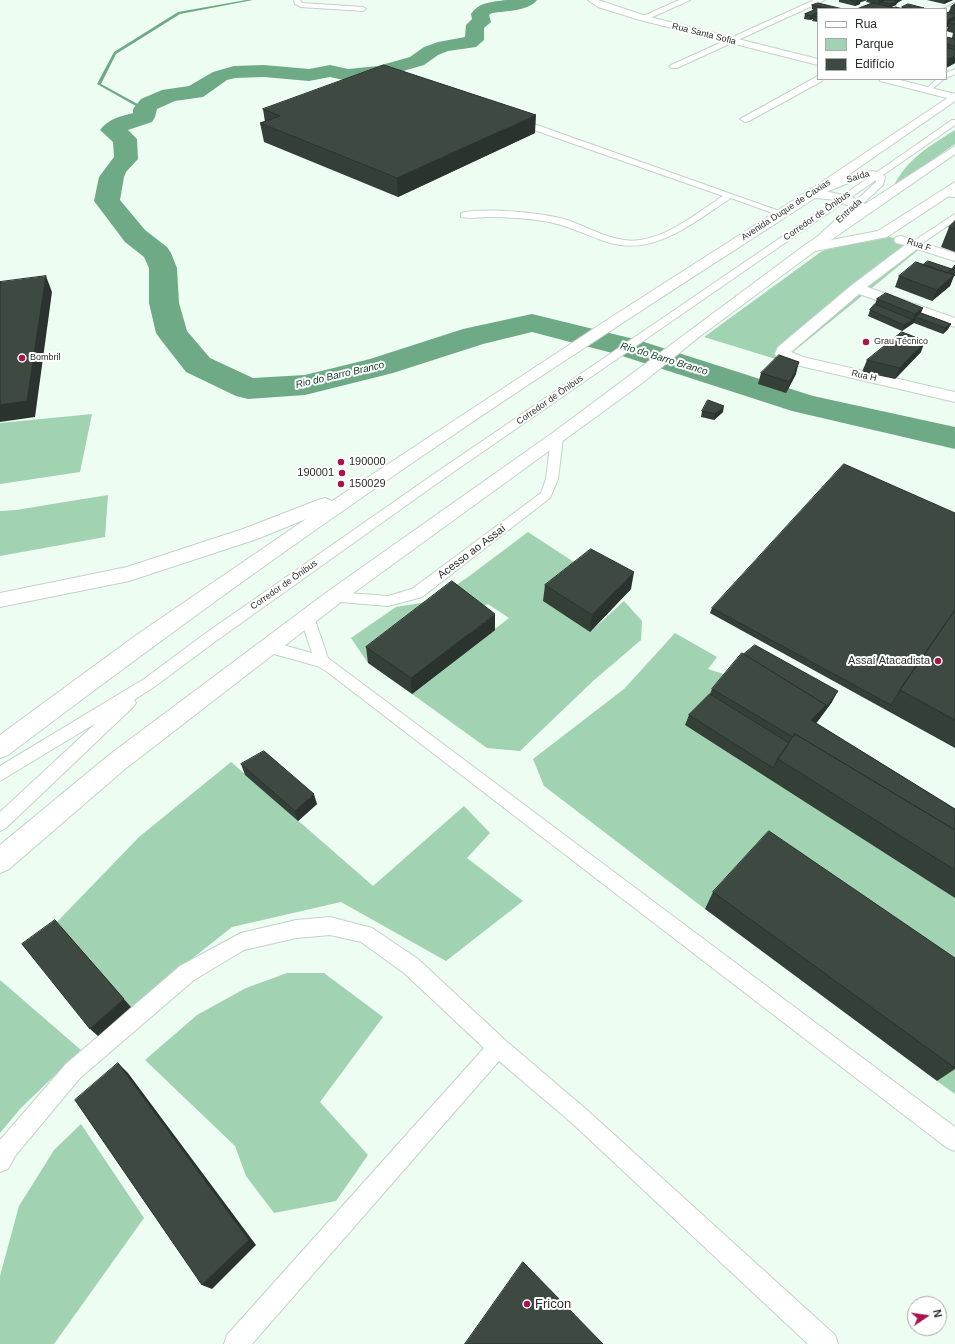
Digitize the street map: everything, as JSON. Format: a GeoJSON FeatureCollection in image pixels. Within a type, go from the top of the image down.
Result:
{"type":"FeatureCollection","features":[{"type":"Feature","properties":{"kind":"main road","name":"Rua Santa Sofia"},"geometry":{"type":"LineString","coordinates":[[592,0],[601,5],[643,18],[817,62]]}},
{"type":"Feature","properties":{"kind":"main road"},"geometry":{"type":"LineString","coordinates":[[643,18],[686,0]]}},
{"type":"Feature","properties":{"kind":"main road"},"geometry":{"type":"LineString","coordinates":[[674,66],[733,41],[821,0]]}},
{"type":"Feature","properties":{"kind":"main road"},"geometry":{"type":"LineString","coordinates":[[745,119],[817,80]]}},
{"type":"Feature","properties":{"kind":"main road"},"geometry":{"type":"LineString","coordinates":[[888,80],[955,97]]}},
{"type":"Feature","properties":{"kind":"main road","name":"Avenida Duque de Caxias"},"geometry":{"type":"LineString","coordinates":[[360,490],[574,350],[615,321],[812,194],[955,97]]}},
{"type":"Feature","properties":{"kind":"main road"},"geometry":{"type":"LineString","coordinates":[[0,861],[117,762],[307,617],[635,381],[694,334],[810,248],[860,208],[955,149]]}},
{"type":"Feature","properties":{"kind":"main road"},"geometry":{"type":"LineString","coordinates":[[810,248],[882,234],[946,195],[955,186]]}},
{"type":"Feature","properties":{"kind":"main road"},"geometry":{"type":"LineString","coordinates":[[812,194],[830,195],[860,208]]}},
{"type":"Feature","properties":{"kind":"main road"},"geometry":{"type":"LineString","coordinates":[[946,195],[955,203]]}},
{"type":"Feature","properties":{"kind":"main road","name":"Rua F"},"geometry":{"type":"LineString","coordinates":[[882,234],[955,258]]}},
{"type":"Feature","properties":{"kind":"main road"},"geometry":{"type":"LineString","coordinates":[[857,288],[915,244]]}},
{"type":"Feature","properties":{"kind":"main road"},"geometry":{"type":"LineString","coordinates":[[857,288],[955,323]]}},
{"type":"Feature","properties":{"kind":"main road","name":"Rua H"},"geometry":{"type":"LineString","coordinates":[[857,288],[788,346],[784,350],[783,354],[794,359],[955,397]]}},
{"type":"Feature","properties":{"kind":"main road"},"geometry":{"type":"LineString","coordinates":[[0,600],[129,574],[250,534],[360,490]]}},
{"type":"Feature","properties":{"kind":"main road"},"geometry":{"type":"LineString","coordinates":[[0,748],[143,642],[360,490]]}},
{"type":"Feature","properties":{"kind":"lane"},"geometry":{"type":"LineString","coordinates":[[297,0],[297,3],[301,5],[363,9]]}},
{"type":"Feature","properties":{"kind":"lane"},"geometry":{"type":"LineString","coordinates":[[928,90],[941,80]]}},
{"type":"Feature","properties":{"kind":"lane"},"geometry":{"type":"LineString","coordinates":[[506,118],[781,213]]}},
{"type":"Feature","properties":{"kind":"lane","name":"Corredor de Ônibus"},"geometry":{"type":"LineString","coordinates":[[0,774],[149,683],[211,637],[435,479],[955,122]]}},
{"type":"Feature","properties":{"kind":"lane","name":"Saída"},"geometry":{"type":"LineString","coordinates":[[812,194],[859,176],[882,171]]}},
{"type":"Feature","properties":{"kind":"lane","name":"Entrada"},"geometry":{"type":"LineString","coordinates":[[860,208],[880,183],[882,171]]}},
{"type":"Feature","properties":{"kind":"lane"},"geometry":{"type":"LineString","coordinates":[[464,215],[512,214],[556,220],[620,242],[642,243],[665,235],[730,195]]}},
{"type":"Feature","properties":{"kind":"lane"},"geometry":{"type":"LineString","coordinates":[[915,244],[955,217]]}},
{"type":"Feature","properties":{"kind":"lane","name":"Acesso ao Assaí"},"geometry":{"type":"LineString","coordinates":[[334,597],[388,601],[417,593],[546,495],[552,479],[557,438]]}},
{"type":"Feature","properties":{"kind":"lane"},"geometry":{"type":"LineString","coordinates":[[307,617],[322,662]]}},
{"type":"Feature","properties":{"kind":"lane"},"geometry":{"type":"LineString","coordinates":[[268,647],[322,662],[955,1140]]}},
{"type":"Feature","properties":{"kind":"lane","name":"Corredor de Ônibus"},"geometry":{"type":"LineString","coordinates":[[0,823],[149,683]]}},
{"type":"Feature","properties":{"kind":"lane"},"geometry":{"type":"LineString","coordinates":[[0,1161],[7,1148],[73,1071],[187,973],[241,942],[296,929],[330,926],[365,934],[410,966],[498,1047],[580,1117],[826,1344]]}},
{"type":"Feature","properties":{"kind":"lane"},"geometry":{"type":"LineString","coordinates":[[236,1344],[498,1047]]}},
{"type":"Feature","properties":{"kind":"green space"},"geometry":{"type":"Polygon","coordinates":[[[955,130],[955,144],[893,187],[905,168],[912,161],[927,148],[955,130]]]}},
{"type":"Feature","properties":{"kind":"green space"},"geometry":{"type":"Polygon","coordinates":[[[884,235],[922,247],[782,361],[704,337],[822,251],[884,235]]]}},
{"type":"Feature","properties":{"kind":"green space"},"geometry":{"type":"Polygon","coordinates":[[[92,414],[80,472],[0,484],[0,423],[92,414]]]}},
{"type":"Feature","properties":{"kind":"green space"},"geometry":{"type":"Polygon","coordinates":[[[108,495],[105,537],[0,556],[0,511],[16,510],[108,495]]]}},
{"type":"Feature","properties":{"kind":"green space"},"geometry":{"type":"Polygon","coordinates":[[[528,532],[580,566],[590,632],[624,601],[642,621],[641,640],[593,681],[520,751],[487,748],[412,694],[509,618],[488,604],[472,612],[453,598],[368,663],[351,638],[396,607],[433,601],[528,532]]]}},
{"type":"Feature","properties":{"kind":"green space"},"geometry":{"type":"Polygon","coordinates":[[[675,633],[717,657],[708,669],[730,676],[955,898],[955,985],[760,850],[705,909],[544,786],[533,759],[624,689],[675,633]]]}},
{"type":"Feature","properties":{"kind":"green space"},"geometry":{"type":"Polygon","coordinates":[[[231,762],[373,886],[464,806],[490,833],[467,858],[523,901],[446,961],[341,902],[232,927],[131,1007],[57,922],[139,837],[231,762]]]}},
{"type":"Feature","properties":{"kind":"green space"},"geometry":{"type":"Polygon","coordinates":[[[287,973],[324,973],[383,1017],[320,1102],[368,1155],[336,1201],[274,1213],[246,1176],[235,1146],[145,1060],[197,1015],[246,988],[287,973]]]}},
{"type":"Feature","properties":{"kind":"green space"},"geometry":{"type":"Polygon","coordinates":[[[0,980],[81,1050],[20,1109],[0,1133],[0,980]]]}},
{"type":"Feature","properties":{"kind":"green space"},"geometry":{"type":"Polygon","coordinates":[[[955,1045],[955,1094],[937,1081],[955,1045]]]}},
{"type":"Feature","properties":{"kind":"green space"},"geometry":{"type":"Polygon","coordinates":[[[81,1124],[144,1218],[54,1344],[0,1344],[0,1276],[19,1206],[54,1150],[81,1124]]]}},
{"type":"Feature","properties":{"kind":"building"},"geometry":{"type":"Polygon","coordinates":[[[886,0],[898,1],[890,4],[881,2],[886,0]]]}},
{"type":"Feature","properties":{"kind":"building"},"geometry":{"type":"Polygon","coordinates":[[[818,3],[839,8],[826,8],[812,5],[818,3]]]}},
{"type":"Feature","properties":{"kind":"building"},"geometry":{"type":"Polygon","coordinates":[[[873,3],[894,8],[860,8],[873,3]]]}},
{"type":"Feature","properties":{"kind":"building"},"geometry":{"type":"Polygon","coordinates":[[[908,4],[924,8],[906,8],[902,7],[908,4]]]}},
{"type":"Feature","properties":{"kind":"building"},"geometry":{"type":"Polygon","coordinates":[[[817,9],[817,13],[811,16],[805,14],[817,9]]]}},
{"type":"Feature","properties":{"kind":"building"},"geometry":{"type":"Polygon","coordinates":[[[947,12],[955,14],[955,16],[947,20],[947,12]]]}},
{"type":"Feature","properties":{"kind":"building"},"geometry":{"type":"Polygon","coordinates":[[[955,19],[955,24],[949,23],[955,19]]]}},
{"type":"Feature","properties":{"kind":"building"},"geometry":{"type":"Polygon","coordinates":[[[947,37],[955,39],[955,46],[947,44],[947,37]]]}},
{"type":"Feature","properties":{"kind":"building"},"geometry":{"type":"Polygon","coordinates":[[[949,48],[955,50],[955,56],[947,58],[947,49],[949,48]]]}},
{"type":"Feature","properties":{"kind":"building"},"geometry":{"type":"Polygon","coordinates":[[[384,65],[536,115],[397,178],[260,123],[280,116],[263,109],[384,65]]]}},
{"type":"Feature","properties":{"kind":"building"},"geometry":{"type":"Polygon","coordinates":[[[955,221],[955,229],[949,227],[955,221]]]}},
{"type":"Feature","properties":{"kind":"building"},"geometry":{"type":"Polygon","coordinates":[[[928,261],[952,269],[947,273],[923,265],[928,261]]]}},
{"type":"Feature","properties":{"kind":"building"},"geometry":{"type":"Polygon","coordinates":[[[916,262],[954,275],[937,290],[899,276],[916,262]]]}},
{"type":"Feature","properties":{"kind":"building","name":"Bombril"},"geometry":{"type":"Polygon","coordinates":[[[46,276],[27,401],[0,405],[0,282],[46,276]]]}},
{"type":"Feature","properties":{"kind":"building"},"geometry":{"type":"Polygon","coordinates":[[[886,293],[923,308],[915,314],[877,299],[886,293]]]}},
{"type":"Feature","properties":{"kind":"building"},"geometry":{"type":"Polygon","coordinates":[[[875,304],[913,320],[904,325],[870,310],[875,304]]]}},
{"type":"Feature","properties":{"kind":"building"},"geometry":{"type":"Polygon","coordinates":[[[921,313],[951,324],[945,328],[916,317],[921,313]]]}},
{"type":"Feature","properties":{"kind":"building"},"geometry":{"type":"Polygon","coordinates":[[[902,332],[925,341],[900,368],[867,360],[902,332]]]}},
{"type":"Feature","properties":{"kind":"building"},"geometry":{"type":"Polygon","coordinates":[[[779,355],[799,362],[790,382],[761,373],[779,355]]]}},
{"type":"Feature","properties":{"kind":"building"},"geometry":{"type":"Polygon","coordinates":[[[708,400],[724,406],[715,414],[702,411],[708,400]]]}},
{"type":"Feature","properties":{"kind":"building"},"geometry":{"type":"Polygon","coordinates":[[[844,464],[955,513],[955,610],[891,705],[712,608],[844,464]]]}},
{"type":"Feature","properties":{"kind":"building"},"geometry":{"type":"Polygon","coordinates":[[[591,549],[634,572],[592,615],[545,585],[591,549]]]}},
{"type":"Feature","properties":{"kind":"building"},"geometry":{"type":"Polygon","coordinates":[[[452,581],[495,614],[411,678],[366,647],[452,581]]]}},
{"type":"Feature","properties":{"kind":"building","name":"Assaí Atacadista"},"geometry":{"type":"Polygon","coordinates":[[[955,610],[955,720],[900,690],[955,610]]]}},
{"type":"Feature","properties":{"kind":"building"},"geometry":{"type":"Polygon","coordinates":[[[755,645],[838,691],[824,710],[826,705],[744,654],[755,645]]]}},
{"type":"Feature","properties":{"kind":"building"},"geometry":{"type":"Polygon","coordinates":[[[742,653],[826,705],[811,720],[955,809],[955,830],[795,734],[793,737],[712,689],[742,653]]]}},
{"type":"Feature","properties":{"kind":"building"},"geometry":{"type":"Polygon","coordinates":[[[710,694],[789,743],[773,768],[689,715],[710,694]]]}},
{"type":"Feature","properties":{"kind":"building"},"geometry":{"type":"Polygon","coordinates":[[[795,734],[955,830],[955,870],[778,759],[795,734]]]}},
{"type":"Feature","properties":{"kind":"building"},"geometry":{"type":"Polygon","coordinates":[[[264,751],[314,794],[295,811],[241,764],[264,751]]]}},
{"type":"Feature","properties":{"kind":"building"},"geometry":{"type":"Polygon","coordinates":[[[769,831],[955,958],[955,1068],[713,892],[769,831]]]}},
{"type":"Feature","properties":{"kind":"building"},"geometry":{"type":"Polygon","coordinates":[[[55,920],[124,999],[90,1029],[22,944],[55,920]]]}},
{"type":"Feature","properties":{"kind":"building"},"geometry":{"type":"Polygon","coordinates":[[[118,1063],[249,1240],[202,1285],[75,1100],[118,1063]]]}},
{"type":"Feature","properties":{"kind":"building","name":"Fricon"},"geometry":{"type":"Polygon","coordinates":[[[523,1262],[603,1344],[465,1344],[523,1262]]]}},
{"type":"Feature","properties":{"kind":"waterway"},"geometry":{"type":"LineString","coordinates":[[144,109],[99,84],[115,53],[179,13],[251,0]]}},
{"type":"Feature","properties":{"kind":"waterway","name":"Rio do Barro Branco"},"geometry":{"type":"LineString","coordinates":[[528,0],[516,4],[487,8],[480,14],[482,22],[475,25],[474,40],[469,43],[445,46],[431,51],[417,61],[379,72],[348,75],[330,71],[309,75],[264,71],[234,72],[220,76],[195,92],[170,95],[149,104],[144,109],[144,117],[126,122],[112,130],[125,139],[126,159],[117,167],[111,177],[107,201],[135,236],[157,253],[163,268],[164,303],[172,333],[198,365],[248,389],[305,385],[381,366],[474,336],[532,323],[627,347],[804,404],[955,438]]}},
{"type":"Feature","properties":{"kind":"place","name":"Grau Técnico"},"geometry":{"type":"Point","coordinates":[866,342]}},
{"type":"Feature","properties":{"kind":"place","name":"Bombril"},"geometry":{"type":"Point","coordinates":[22,358]}},
{"type":"Feature","properties":{"kind":"place","name":"190000"},"geometry":{"type":"Point","coordinates":[341,462]}},
{"type":"Feature","properties":{"kind":"place","name":"190001"},"geometry":{"type":"Point","coordinates":[342,473]}},
{"type":"Feature","properties":{"kind":"place","name":"150029"},"geometry":{"type":"Point","coordinates":[341,484]}},
{"type":"Feature","properties":{"kind":"place","name":"Assaí Atacadista"},"geometry":{"type":"Point","coordinates":[938,661]}},
{"type":"Feature","properties":{"kind":"place","name":"Fricon"},"geometry":{"type":"Point","coordinates":[527,1304]}}]}
